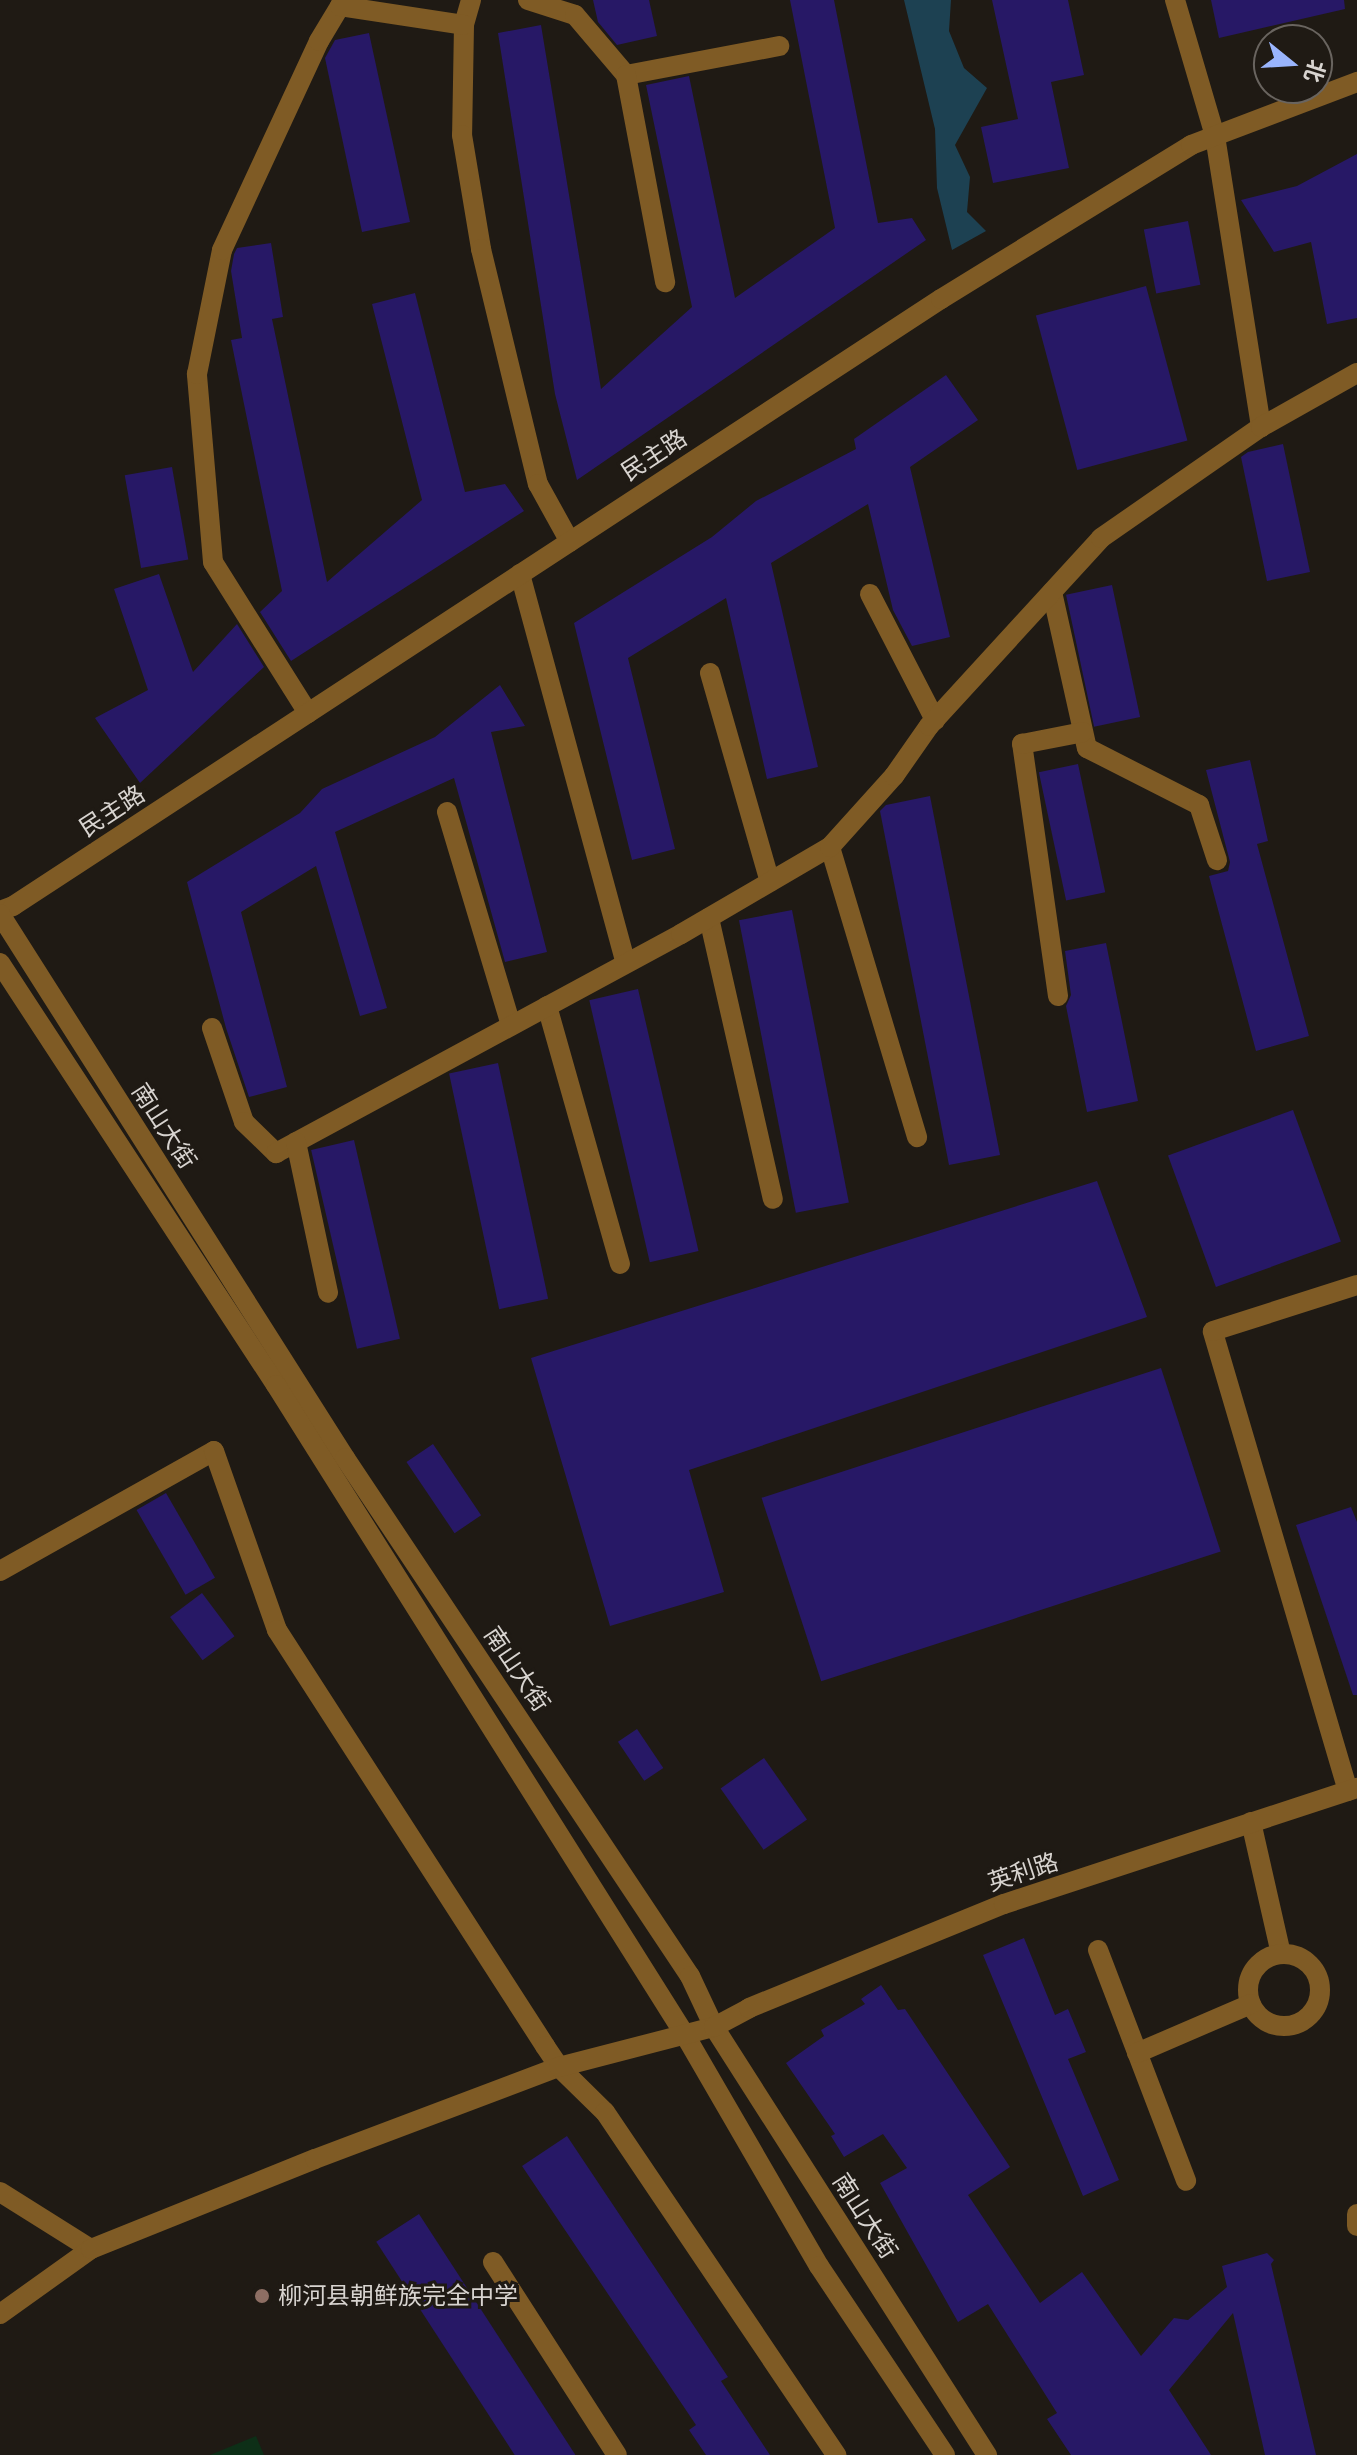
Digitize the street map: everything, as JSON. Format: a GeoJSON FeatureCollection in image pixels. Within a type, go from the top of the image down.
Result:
{"type":"FeatureCollection","features":[{"type":"Feature","properties":{"kind":"street"},"geometry":{"type":"LineString","coordinates":[[471,0],[464,25],[462,135],[481,249],[538,484],[570,542]]}},
{"type":"Feature","properties":{"kind":"street"},"geometry":{"type":"LineString","coordinates":[[528,0],[575,15],[626,75],[665,282]]}},
{"type":"Feature","properties":{"kind":"street"},"geometry":{"type":"LineString","coordinates":[[1175,0],[1215,136],[1261,427]]}},
{"type":"Feature","properties":{"kind":"street"},"geometry":{"type":"LineString","coordinates":[[308,713],[213,562],[197,374],[222,250],[319,41],[340,6],[464,25]]}},
{"type":"Feature","properties":{"kind":"street"},"geometry":{"type":"LineString","coordinates":[[626,75],[779,46]]}},
{"type":"Feature","properties":{"kind":"street","name":"民主路"},"geometry":{"type":"LineString","coordinates":[[0,912],[941,299],[1191,145],[1357,82]]}},
{"type":"Feature","properties":{"kind":"street"},"geometry":{"type":"LineString","coordinates":[[212,1028],[244,1122],[276,1153],[709,918],[830,847],[894,776],[935,720],[1101,538],[1261,427],[1357,373]]}},
{"type":"Feature","properties":{"kind":"street"},"geometry":{"type":"LineString","coordinates":[[520,574],[626,963]]}},
{"type":"Feature","properties":{"kind":"street"},"geometry":{"type":"LineString","coordinates":[[1052,592],[1087,748],[1199,805],[1217,860]]}},
{"type":"Feature","properties":{"kind":"street"},"geometry":{"type":"LineString","coordinates":[[870,594],[935,720]]}},
{"type":"Feature","properties":{"kind":"street"},"geometry":{"type":"LineString","coordinates":[[710,673],[770,882]]}},
{"type":"Feature","properties":{"kind":"street"},"geometry":{"type":"LineString","coordinates":[[1058,996],[1022,744],[1083,732]]}},
{"type":"Feature","properties":{"kind":"street"},"geometry":{"type":"LineString","coordinates":[[447,812],[511,1026]]}},
{"type":"Feature","properties":{"kind":"street"},"geometry":{"type":"LineString","coordinates":[[830,847],[917,1137]]}},
{"type":"Feature","properties":{"kind":"street","name":"南山大街"},"geometry":{"type":"LineString","coordinates":[[0,912],[345,1458],[690,1976],[714,2027],[987,2455]]}},
{"type":"Feature","properties":{"kind":"street"},"geometry":{"type":"LineString","coordinates":[[709,918],[773,1199]]}},
{"type":"Feature","properties":{"kind":"street","name":"南山大街"},"geometry":{"type":"LineString","coordinates":[[0,963],[285,1398],[685,2035],[819,2266],[945,2455]]}},
{"type":"Feature","properties":{"kind":"street"},"geometry":{"type":"LineString","coordinates":[[547,1006],[620,1264]]}},
{"type":"Feature","properties":{"kind":"street"},"geometry":{"type":"LineString","coordinates":[[296,1142],[328,1293]]}},
{"type":"Feature","properties":{"kind":"street"},"geometry":{"type":"LineString","coordinates":[[1352,1789],[1213,1331],[1357,1285]]}},
{"type":"Feature","properties":{"kind":"street"},"geometry":{"type":"LineString","coordinates":[[0,1571],[214,1451],[277,1630],[559,2067],[605,2112],[836,2455]]}},
{"type":"Feature","properties":{"kind":"street","name":"英利路"},"geometry":{"type":"LineString","coordinates":[[0,2314],[91,2249],[559,2067],[714,2027],[749,2008],[1004,1904],[1094,1877],[1352,1789]]}},
{"type":"Feature","properties":{"kind":"street"},"geometry":{"type":"LineString","coordinates":[[1251,1822],[1281,1954]]}},
{"type":"Feature","properties":{"kind":"street"},"geometry":{"type":"LineString","coordinates":[[1098,1950],[1186,2181]]}},
{"type":"Feature","properties":{"kind":"street"},"geometry":{"type":"LineString","coordinates":[[1281,1954],[1296,1956],[1310,1964],[1318,1977],[1320,1992],[1316,2008],[1306,2019],[1291,2026],[1276,2025],[1261,2018],[1251,2004],[1248,1988],[1253,1971],[1265,1959],[1281,1954]]}},
{"type":"Feature","properties":{"kind":"street"},"geometry":{"type":"LineString","coordinates":[[1137,2053],[1251,2004]]}},
{"type":"Feature","properties":{"kind":"street"},"geometry":{"type":"LineString","coordinates":[[0,2192],[91,2249]]}},
{"type":"Feature","properties":{"kind":"street"},"geometry":{"type":"LineString","coordinates":[[1357,2214],[1357,2226]]}},
{"type":"Feature","properties":{"kind":"street"},"geometry":{"type":"LineString","coordinates":[[493,2262],[617,2455]]}},
{"type":"Feature","properties":{"kind":"green space"},"geometry":{"type":"Polygon","coordinates":[[[256,2436],[264,2455],[210,2455],[256,2436]]]}},
{"type":"Feature","properties":{"kind":"water"},"geometry":{"type":"Polygon","coordinates":[[[904,0],[951,0],[949,31],[964,68],[987,88],[955,145],[970,177],[967,212],[986,231],[952,250],[937,188],[935,129],[904,0]]]}},
{"type":"Feature","properties":{"kind":"building"},"geometry":{"type":"Polygon","coordinates":[[[593,0],[649,0],[657,36],[617,45],[598,22],[593,0]]]}},
{"type":"Feature","properties":{"kind":"building"},"geometry":{"type":"Polygon","coordinates":[[[790,0],[834,0],[878,223],[912,218],[926,240],[577,480],[555,394],[498,33],[541,25],[601,389],[692,307],[646,85],[689,76],[735,298],[835,228],[790,0]]]}},
{"type":"Feature","properties":{"kind":"building"},"geometry":{"type":"Polygon","coordinates":[[[992,0],[1068,0],[1084,75],[1051,82],[1069,168],[993,183],[981,127],[1018,119],[992,0]]]}},
{"type":"Feature","properties":{"kind":"building"},"geometry":{"type":"Polygon","coordinates":[[[1211,0],[1344,0],[1345,9],[1280,24],[1253,24],[1253,30],[1219,38],[1211,0]]]}},
{"type":"Feature","properties":{"kind":"building"},"geometry":{"type":"Polygon","coordinates":[[[369,33],[410,222],[362,232],[325,58],[335,40],[369,33]]]}},
{"type":"Feature","properties":{"kind":"building"},"geometry":{"type":"Polygon","coordinates":[[[1357,154],[1357,318],[1327,324],[1311,242],[1274,252],[1241,200],[1297,186],[1357,154]]]}},
{"type":"Feature","properties":{"kind":"building"},"geometry":{"type":"Polygon","coordinates":[[[1188,221],[1200,285],[1156,293],[1144,230],[1188,221]]]}},
{"type":"Feature","properties":{"kind":"building"},"geometry":{"type":"Polygon","coordinates":[[[271,243],[283,317],[272,319],[327,582],[422,500],[372,304],[415,293],[465,492],[505,484],[524,511],[291,661],[260,612],[282,591],[231,340],[242,338],[231,271],[234,254],[237,248],[271,243]]]}},
{"type":"Feature","properties":{"kind":"building"},"geometry":{"type":"Polygon","coordinates":[[[1146,286],[1187,441],[1077,470],[1036,316],[1146,286]]]}},
{"type":"Feature","properties":{"kind":"building"},"geometry":{"type":"Polygon","coordinates":[[[946,375],[978,420],[910,467],[950,637],[912,646],[893,610],[868,504],[771,563],[818,767],[767,779],[726,598],[628,658],[675,849],[632,860],[574,623],[712,537],[756,501],[856,449],[854,439],[946,375]]]}},
{"type":"Feature","properties":{"kind":"building"},"geometry":{"type":"Polygon","coordinates":[[[1283,444],[1310,572],[1267,581],[1241,457],[1248,452],[1283,444]]]}},
{"type":"Feature","properties":{"kind":"building"},"geometry":{"type":"Polygon","coordinates":[[[172,467],[188,560],[141,568],[125,475],[172,467]]]}},
{"type":"Feature","properties":{"kind":"building"},"geometry":{"type":"Polygon","coordinates":[[[159,574],[193,672],[237,624],[264,667],[140,783],[95,718],[148,690],[114,589],[159,574]]]}},
{"type":"Feature","properties":{"kind":"building"},"geometry":{"type":"Polygon","coordinates":[[[1112,585],[1140,717],[1094,727],[1066,595],[1112,585]]]}},
{"type":"Feature","properties":{"kind":"building"},"geometry":{"type":"Polygon","coordinates":[[[500,685],[525,726],[491,732],[547,952],[505,962],[454,778],[335,832],[387,1008],[360,1016],[316,866],[241,912],[287,1087],[249,1097],[226,1028],[187,882],[300,813],[322,789],[435,737],[500,685]]]}},
{"type":"Feature","properties":{"kind":"building"},"geometry":{"type":"Polygon","coordinates":[[[1250,760],[1268,841],[1257,844],[1309,1036],[1256,1051],[1209,876],[1228,871],[1230,862],[1206,770],[1250,760]]]}},
{"type":"Feature","properties":{"kind":"building"},"geometry":{"type":"Polygon","coordinates":[[[1078,764],[1105,892],[1066,900],[1039,772],[1078,764]]]}},
{"type":"Feature","properties":{"kind":"building"},"geometry":{"type":"Polygon","coordinates":[[[930,796],[1000,1155],[949,1165],[880,811],[886,805],[930,796]]]}},
{"type":"Feature","properties":{"kind":"building"},"geometry":{"type":"Polygon","coordinates":[[[792,910],[849,1203],[796,1213],[739,920],[792,910]]]}},
{"type":"Feature","properties":{"kind":"building"},"geometry":{"type":"Polygon","coordinates":[[[1106,943],[1138,1101],[1087,1112],[1066,1006],[1071,995],[1065,951],[1106,943]]]}},
{"type":"Feature","properties":{"kind":"building"},"geometry":{"type":"Polygon","coordinates":[[[638,989],[699,1251],[650,1262],[589,1000],[638,989]]]}},
{"type":"Feature","properties":{"kind":"building"},"geometry":{"type":"Polygon","coordinates":[[[498,1063],[548,1299],[499,1309],[449,1073],[498,1063]]]}},
{"type":"Feature","properties":{"kind":"building"},"geometry":{"type":"Polygon","coordinates":[[[1293,1110],[1341,1242],[1216,1287],[1168,1155],[1293,1110]]]}},
{"type":"Feature","properties":{"kind":"building"},"geometry":{"type":"Polygon","coordinates":[[[354,1140],[400,1339],[357,1349],[311,1150],[354,1140]]]}},
{"type":"Feature","properties":{"kind":"building"},"geometry":{"type":"Polygon","coordinates":[[[1097,1181],[1147,1317],[689,1470],[724,1592],[610,1626],[531,1358],[1097,1181]]]}},
{"type":"Feature","properties":{"kind":"building"},"geometry":{"type":"Polygon","coordinates":[[[1161,1368],[1221,1552],[821,1681],[762,1498],[1161,1368]]]}},
{"type":"Feature","properties":{"kind":"building"},"geometry":{"type":"Polygon","coordinates":[[[433,1444],[481,1515],[455,1533],[406,1462],[433,1444]]]}},
{"type":"Feature","properties":{"kind":"building"},"geometry":{"type":"Polygon","coordinates":[[[166,1493],[215,1578],[186,1595],[137,1510],[166,1493]]]}},
{"type":"Feature","properties":{"kind":"building"},"geometry":{"type":"Polygon","coordinates":[[[1351,1507],[1357,1522],[1357,1695],[1353,1695],[1296,1525],[1351,1507]]]}},
{"type":"Feature","properties":{"kind":"building"},"geometry":{"type":"Polygon","coordinates":[[[202,1593],[234,1636],[203,1660],[170,1617],[202,1593]]]}},
{"type":"Feature","properties":{"kind":"building"},"geometry":{"type":"Polygon","coordinates":[[[637,1729],[663,1768],[644,1781],[618,1742],[637,1729]]]}},
{"type":"Feature","properties":{"kind":"building"},"geometry":{"type":"Polygon","coordinates":[[[764,1758],[807,1819],[764,1850],[721,1788],[764,1758]]]}},
{"type":"Feature","properties":{"kind":"building"},"geometry":{"type":"Polygon","coordinates":[[[1024,1938],[1055,2015],[1068,2009],[1086,2052],[1068,2059],[1119,2180],[1083,2196],[983,1955],[1024,1938]]]}},
{"type":"Feature","properties":{"kind":"building"},"geometry":{"type":"Polygon","coordinates":[[[881,1985],[898,2010],[905,2009],[1010,2167],[968,2195],[1040,2303],[1082,2272],[1141,2356],[1174,2318],[1188,2320],[1227,2287],[1222,2266],[1267,2253],[1274,2260],[1271,2264],[1316,2455],[1265,2455],[1233,2313],[1169,2390],[1211,2455],[1071,2455],[1047,2419],[1057,2413],[988,2304],[958,2322],[880,2183],[907,2168],[883,2134],[844,2157],[831,2136],[835,2134],[786,2063],[824,2036],[821,2030],[865,2004],[861,1999],[881,1985]]]}},
{"type":"Feature","properties":{"kind":"building"},"geometry":{"type":"Polygon","coordinates":[[[567,2136],[728,2377],[721,2381],[770,2455],[706,2455],[689,2430],[696,2425],[522,2166],[567,2136]]]}},
{"type":"Feature","properties":{"kind":"building"},"geometry":{"type":"Polygon","coordinates":[[[419,2214],[575,2455],[515,2455],[376,2242],[419,2214]]]}},
{"type":"Feature","properties":{"kind":"place","name":"柳河县朝鲜族完全中学"},"geometry":{"type":"Point","coordinates":[262,2296]}}]}
